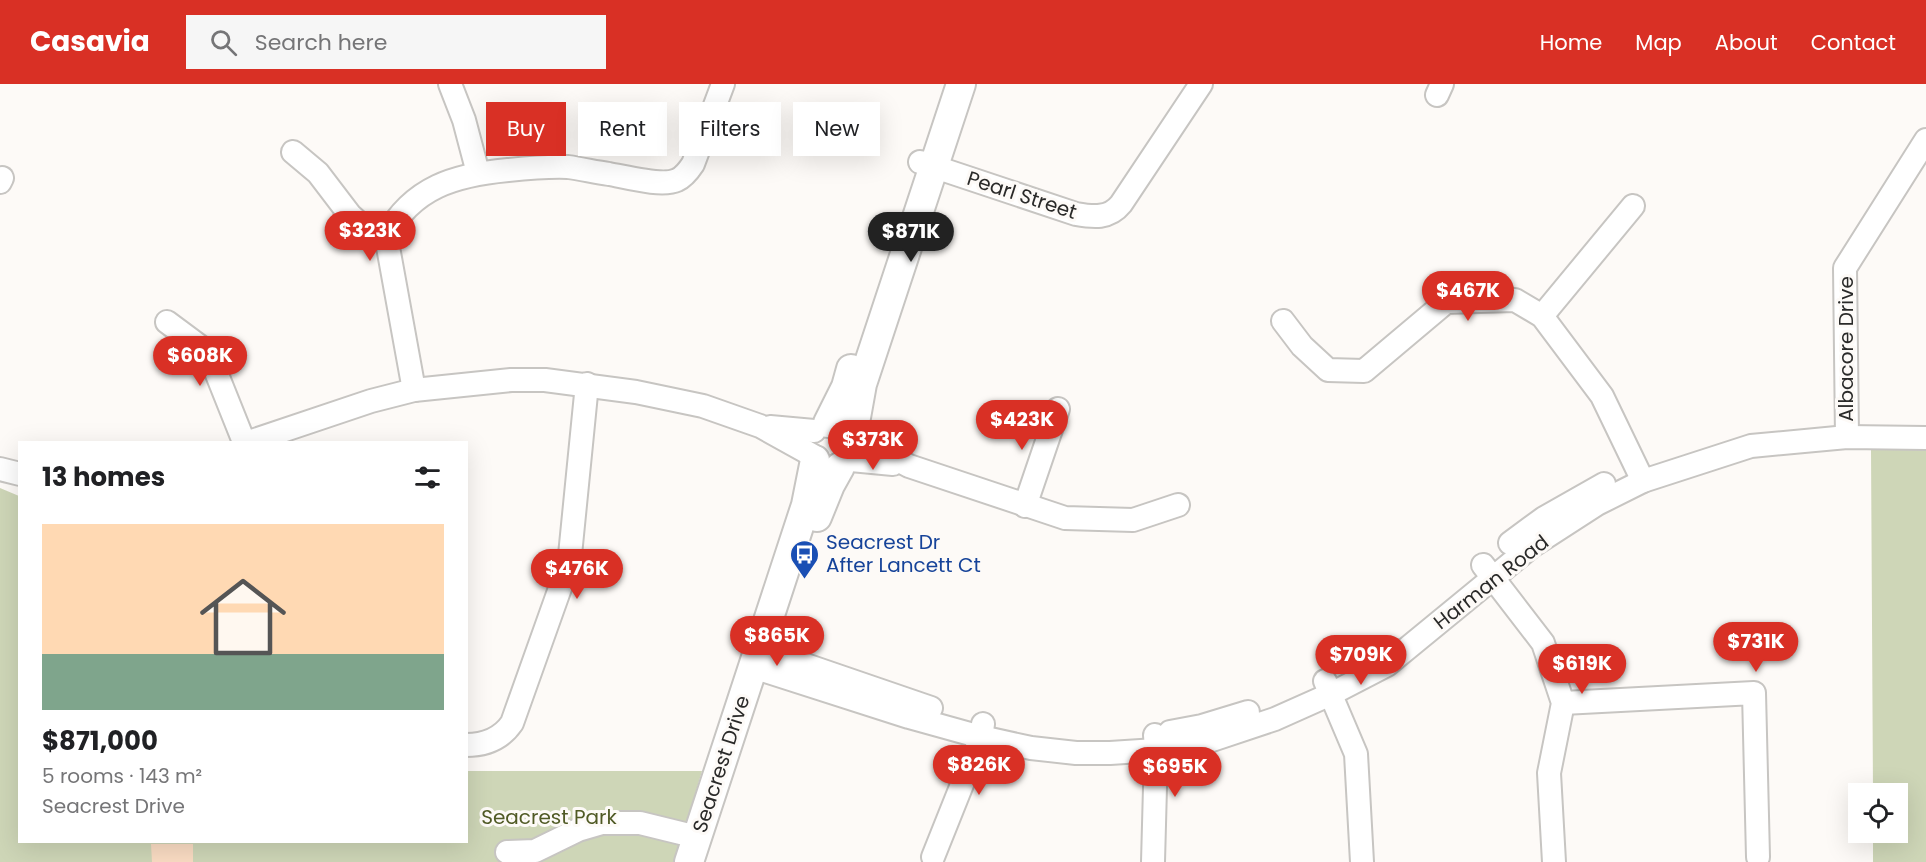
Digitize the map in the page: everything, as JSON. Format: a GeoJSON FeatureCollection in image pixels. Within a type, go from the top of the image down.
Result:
{"type":"FeatureCollection","features":[{"type":"Feature","properties":{"kind":"main road","name":"Seacrest Drive"},"geometry":{"type":"LineString","coordinates":[[927,164],[945,84]]}},
{"type":"Feature","properties":{"kind":"main road","name":"Seacrest Drive"},"geometry":{"type":"LineString","coordinates":[[696,854],[763,661],[806,505],[834,446],[846,387],[927,164],[961,84]]}},
{"type":"Feature","properties":{"kind":"street"},"geometry":{"type":"LineString","coordinates":[[450,84],[464,120],[478,173]]}},
{"type":"Feature","properties":{"kind":"street"},"geometry":{"type":"LineString","coordinates":[[414,390],[386,236],[395,219],[418,196],[459,177],[544,167],[568,167],[655,182],[666,183],[678,180],[693,164],[723,84]]}},
{"type":"Feature","properties":{"kind":"street","name":"Pearl Street"},"geometry":{"type":"LineString","coordinates":[[927,164],[1076,214],[1094,217],[1108,214],[1121,204],[1201,84]]}},
{"type":"Feature","properties":{"kind":"street","name":"Albacore Drive"},"geometry":{"type":"LineString","coordinates":[[1846,430],[1845,268],[1924,148]]}},
{"type":"Feature","properties":{"kind":"street"},"geometry":{"type":"LineString","coordinates":[[293,152],[328,184],[350,215],[360,224],[386,236]]}},
{"type":"Feature","properties":{"kind":"street"},"geometry":{"type":"LineString","coordinates":[[1542,316],[1634,206]]}},
{"type":"Feature","properties":{"kind":"street"},"geometry":{"type":"LineString","coordinates":[[1283,321],[1302,346],[1328,370],[1364,371],[1446,302],[1515,300],[1542,316],[1602,396],[1640,475]]}},
{"type":"Feature","properties":{"kind":"street"},"geometry":{"type":"LineString","coordinates":[[167,322],[202,348],[210,357],[244,441]]}},
{"type":"Feature","properties":{"kind":"street"},"geometry":{"type":"LineString","coordinates":[[252,441],[371,401],[414,390],[511,380],[545,380],[636,392],[703,406],[760,426],[909,466],[1065,518],[1133,520],[1178,505]]}},
{"type":"Feature","properties":{"kind":"street"},"geometry":{"type":"LineString","coordinates":[[468,745],[489,742],[507,731],[512,723],[560,588],[570,555],[587,384]]}},
{"type":"Feature","properties":{"kind":"street"},"geometry":{"type":"LineString","coordinates":[[1024,506],[1058,409]]}},
{"type":"Feature","properties":{"kind":"street","name":"Harman Road"},"geometry":{"type":"LineString","coordinates":[[763,661],[925,706],[1031,748],[1076,753],[1156,743],[1209,741],[1275,719],[1328,688],[1387,665],[1544,518],[1572,501],[1640,475],[1751,446],[1846,430],[1926,424]]}},
{"type":"Feature","properties":{"kind":"street","name":"Harman Road"},"geometry":{"type":"LineString","coordinates":[[1846,430],[1926,438]]}},
{"type":"Feature","properties":{"kind":"street"},"geometry":{"type":"LineString","coordinates":[[0,469],[18,474]]}},
{"type":"Feature","properties":{"kind":"street"},"geometry":{"type":"LineString","coordinates":[[1488,571],[1543,643],[1563,703],[1549,773],[1554,862]]}},
{"type":"Feature","properties":{"kind":"street"},"geometry":{"type":"LineString","coordinates":[[1328,688],[1356,754],[1362,862]]}},
{"type":"Feature","properties":{"kind":"street"},"geometry":{"type":"LineString","coordinates":[[1563,703],[1754,693],[1758,857]]}},
{"type":"Feature","properties":{"kind":"street"},"geometry":{"type":"LineString","coordinates":[[933,857],[982,730]]}},
{"type":"Feature","properties":{"kind":"street"},"geometry":{"type":"LineString","coordinates":[[1153,862],[1156,743]]}},
{"type":"Feature","properties":{"kind":"street"},"geometry":{"type":"LineString","coordinates":[[507,852],[535,851],[578,830],[602,823],[640,823],[696,854]]}},
{"type":"Feature","properties":{"kind":"green space"},"geometry":{"type":"Polygon","coordinates":[[[1871,449],[1926,449],[1926,862],[1873,862],[1873,843],[1908,843],[1908,783],[1873,783],[1871,449]]]}},
{"type":"Feature","properties":{"kind":"green space","name":"Seacrest Park"},"geometry":{"type":"Polygon","coordinates":[[[0,488],[18,496],[18,843],[468,843],[468,771],[702,771],[675,862],[0,862],[0,488]]]}},
{"type":"Feature","properties":{"kind":"building"},"geometry":{"type":"Polygon","coordinates":[[[151,844],[193,844],[193,862],[152,862],[151,844]]]}},
{"type":"Feature","properties":{"kind":"place","name":"Seacrest Dr After Lancett Ct"},"geometry":{"type":"Point","coordinates":[805,580]}}]}
